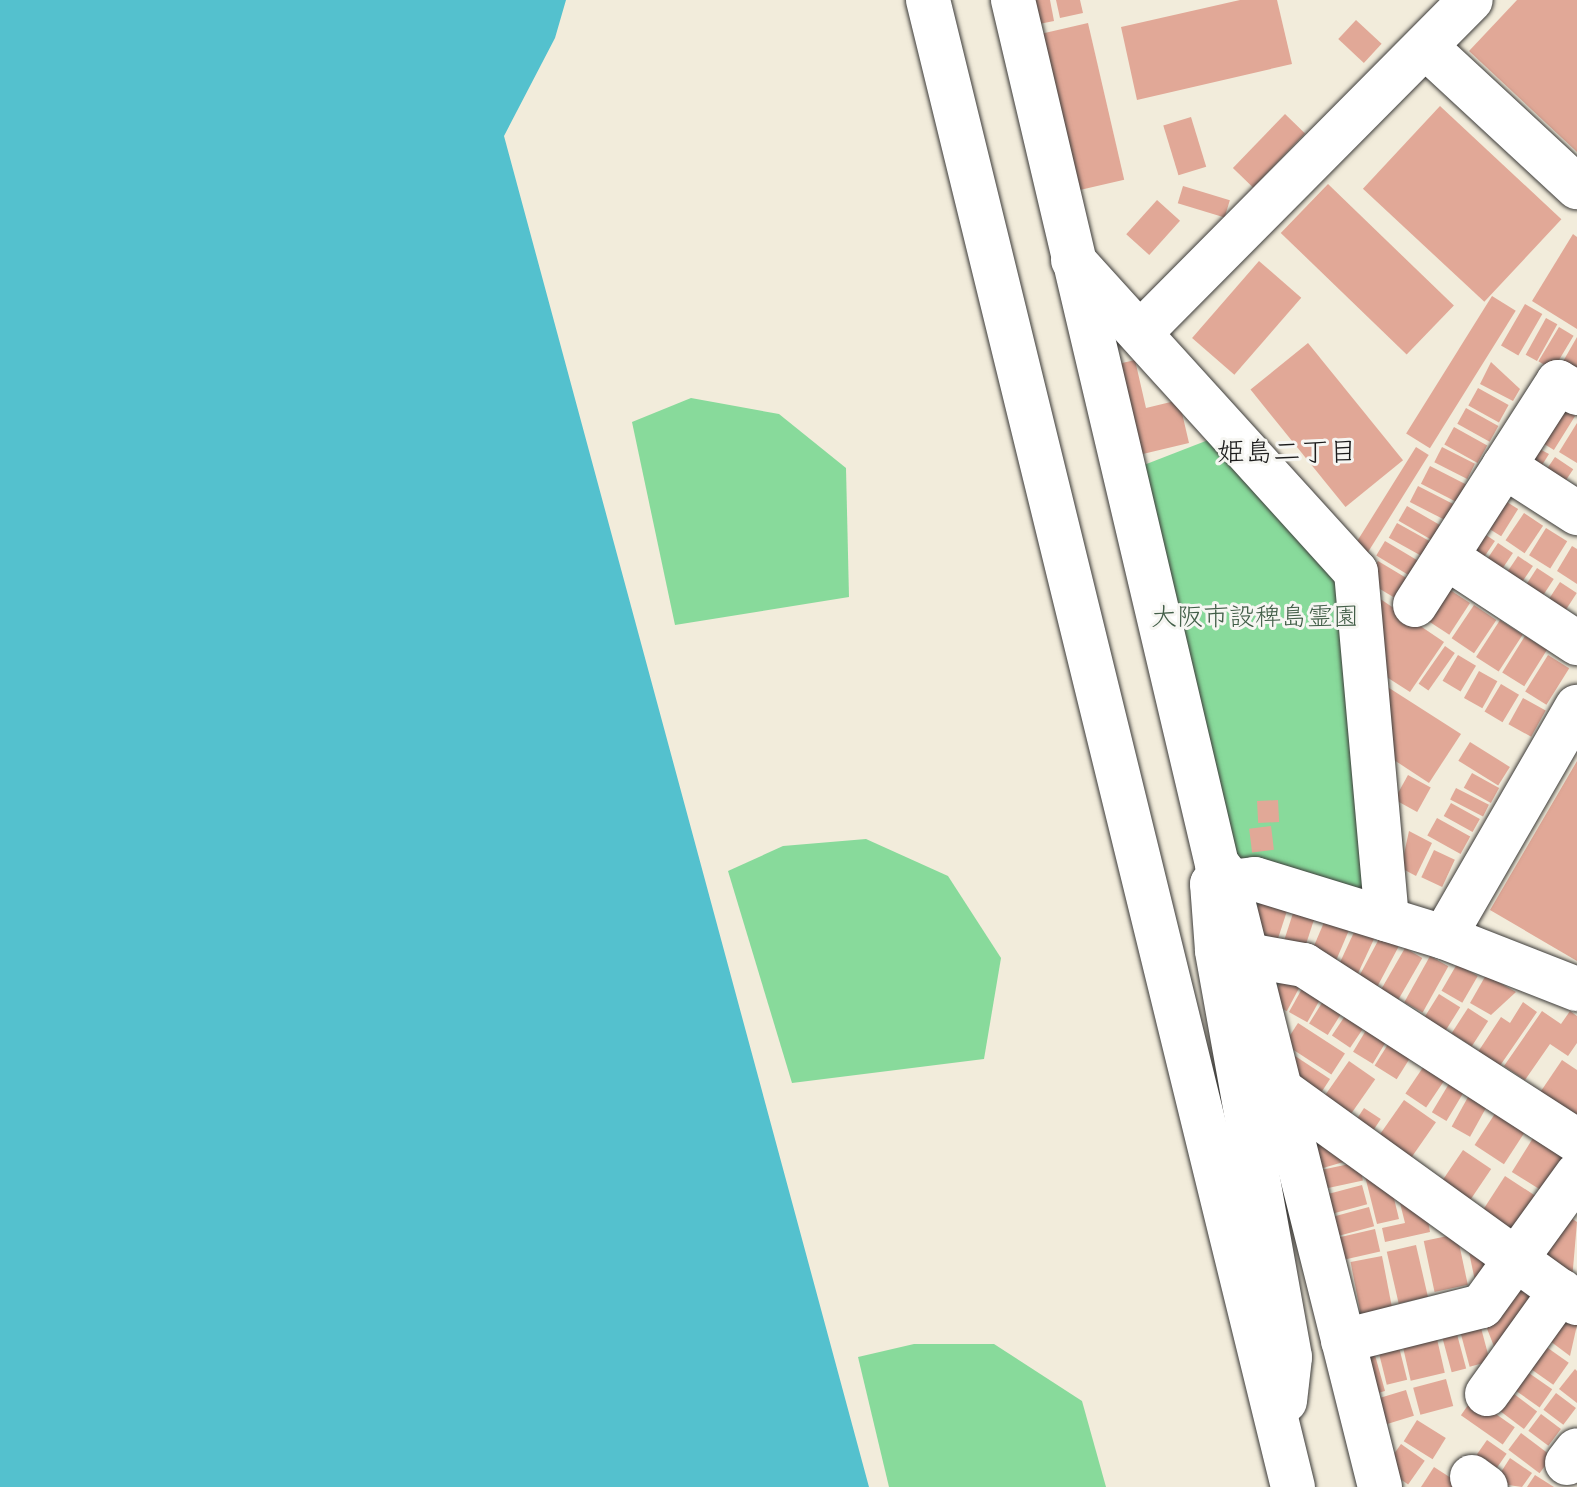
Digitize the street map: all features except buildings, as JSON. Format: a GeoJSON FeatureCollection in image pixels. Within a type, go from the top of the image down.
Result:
{"type":"FeatureCollection","features":[{"type":"Feature","properties":{"kind":"street"},"geometry":{"type":"LineString","coordinates":[[928,0],[1293,1487]]}},
{"type":"Feature","properties":{"kind":"street"},"geometry":{"type":"LineString","coordinates":[[1013,0],[1206,818],[1227,877],[1380,1487]]}},
{"type":"Feature","properties":{"kind":"street"},"geometry":{"type":"LineString","coordinates":[[1143,330],[1427,48],[1471,0]]}},
{"type":"Feature","properties":{"kind":"street"},"geometry":{"type":"LineString","coordinates":[[1427,48],[1577,187]]}},
{"type":"Feature","properties":{"kind":"street"},"geometry":{"type":"LineString","coordinates":[[1073,260],[1143,330],[1356,572],[1387,920]]}},
{"type":"Feature","properties":{"kind":"street"},"geometry":{"type":"LineString","coordinates":[[1415,605],[1558,382],[1577,393]]}},
{"type":"Feature","properties":{"kind":"street"},"geometry":{"type":"LineString","coordinates":[[1504,466],[1577,513]]}},
{"type":"Feature","properties":{"kind":"street"},"geometry":{"type":"LineString","coordinates":[[1446,557],[1577,643]]}},
{"type":"Feature","properties":{"kind":"street"},"geometry":{"type":"LineString","coordinates":[[1444,937],[1577,707]]}},
{"type":"Feature","properties":{"kind":"street"},"geometry":{"type":"LineString","coordinates":[[1280,1440],[1290,1357],[1217,950],[1212,884],[1227,877],[1387,920],[1444,937],[1577,989]]}},
{"type":"Feature","properties":{"kind":"street"},"geometry":{"type":"LineString","coordinates":[[1247,955],[1304,965],[1577,1141]]}},
{"type":"Feature","properties":{"kind":"street"},"geometry":{"type":"LineString","coordinates":[[1280,1089],[1569,1297],[1487,1394]]}},
{"type":"Feature","properties":{"kind":"street"},"geometry":{"type":"LineString","coordinates":[[1343,1341],[1482,1306],[1577,1175]]}},
{"type":"Feature","properties":{"kind":"green space"},"geometry":{"type":"Polygon","coordinates":[[[691,398],[779,414],[846,468],[849,597],[675,625],[632,422],[691,398]]]}},
{"type":"Feature","properties":{"kind":"green space","name":"大阪市設稗島霊園"},"geometry":{"type":"Polygon","coordinates":[[[1216,437],[1337,578],[1366,898],[1225,857],[1131,470],[1216,437]]]}},
{"type":"Feature","properties":{"kind":"green space"},"geometry":{"type":"Polygon","coordinates":[[[866,839],[948,876],[1001,958],[984,1059],[792,1083],[728,871],[783,846],[866,839]]]}},
{"type":"Feature","properties":{"kind":"green space"},"geometry":{"type":"Polygon","coordinates":[[[914,1344],[994,1344],[1082,1401],[1106,1487],[889,1487],[858,1357],[914,1344]]]}},
{"type":"Feature","properties":{"kind":"water"},"geometry":{"type":"Polygon","coordinates":[[[0,0],[566,0],[555,38],[504,136],[869,1487],[0,1487],[0,0]]]}},
{"type":"Feature","properties":{"kind":"district","name":"姫島二丁目"},"geometry":{"type":"Point","coordinates":[1287,451]}}]}
